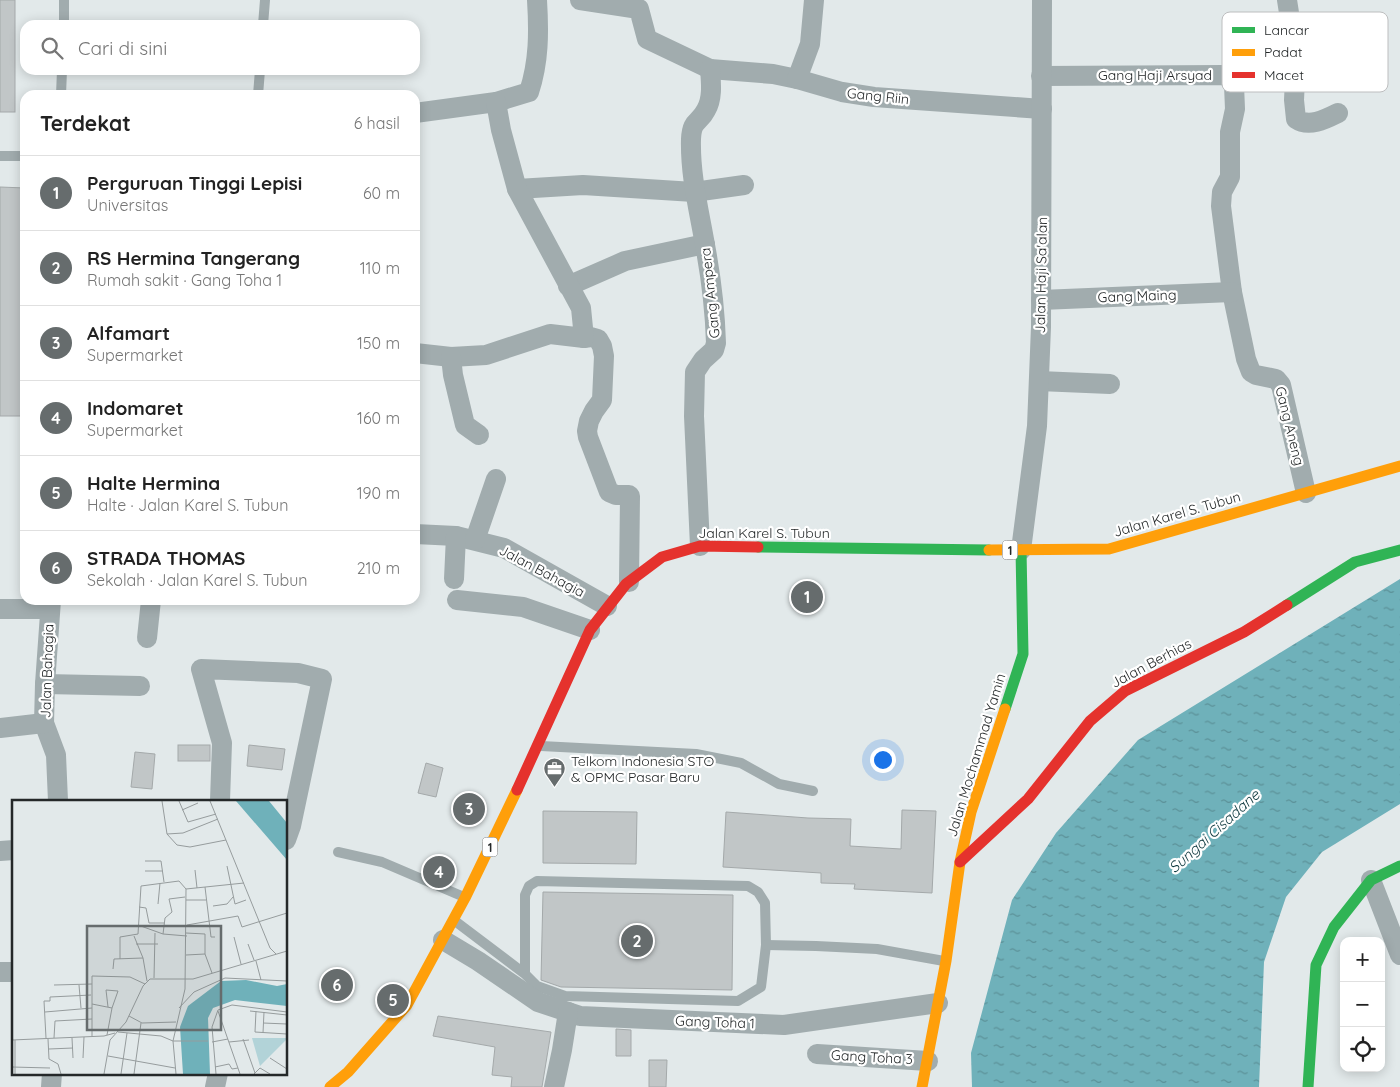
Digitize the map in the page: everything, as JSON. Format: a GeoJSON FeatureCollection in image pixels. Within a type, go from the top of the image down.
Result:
{"type":"FeatureCollection","features":[{"type":"Feature","properties":{"kind":"main road","name":"Jalan Karel S. Tubun"},"geometry":{"type":"LineString","coordinates":[[330,1087],[348,1072],[407,1005],[465,898],[538,746],[590,630],[607,606],[629,582],[662,557],[700,546],[1021,550],[1109,548],[1400,466]]}},
{"type":"Feature","properties":{"kind":"main road","name":"Jalan Mochammad Yamin"},"geometry":{"type":"LineString","coordinates":[[922,1087],[946,961],[960,862],[971,812],[1023,654],[1021,550]]}},
{"type":"Feature","properties":{"kind":"main road","name":"Jalan Berhias"},"geometry":{"type":"LineString","coordinates":[[960,862],[1028,799],[1090,721],[1125,691],[1244,632],[1355,562],[1400,550]]}},
{"type":"Feature","properties":{"kind":"main road"},"geometry":{"type":"LineString","coordinates":[[1308,1087],[1316,965],[1334,927],[1371,880],[1400,866]]}},
{"type":"Feature","properties":{"kind":"main road"},"geometry":{"type":"LineString","coordinates":[[1297,1080],[1309,1058]]}},
{"type":"Feature","properties":{"kind":"street"},"geometry":{"type":"LineString","coordinates":[[420,112],[496,102],[529,92],[534,79],[540,38],[537,0]]}},
{"type":"Feature","properties":{"kind":"street"},"geometry":{"type":"LineString","coordinates":[[580,0],[639,9],[647,39],[710,69]]}},
{"type":"Feature","properties":{"kind":"street"},"geometry":{"type":"LineString","coordinates":[[797,80],[810,44],[814,0]]}},
{"type":"Feature","properties":{"kind":"street","name":"Jalan Haji Sa'alan"},"geometry":{"type":"LineString","coordinates":[[1021,550],[1037,426],[1041,300],[1042,0]]}},
{"type":"Feature","properties":{"kind":"street","name":"Gang Riin"},"geometry":{"type":"LineString","coordinates":[[710,69],[773,74],[842,92],[874,97],[1042,109]]}},
{"type":"Feature","properties":{"kind":"street","name":"Gang Ampera"},"geometry":{"type":"LineString","coordinates":[[700,546],[694,416],[695,372],[703,360],[714,350],[716,343],[709,269],[694,192],[691,140],[692,126],[706,110],[709,102],[711,90],[710,69]]}},
{"type":"Feature","properties":{"kind":"street","name":"Gang Haji Arsyad"},"geometry":{"type":"LineString","coordinates":[[1041,76],[1222,75]]}},
{"type":"Feature","properties":{"kind":"street","name":"Gang Haji Arsyad"},"geometry":{"type":"LineString","coordinates":[[1232,292],[1221,206],[1222,192],[1230,174],[1230,132],[1235,109],[1234,92]]}},
{"type":"Feature","properties":{"kind":"street"},"geometry":{"type":"LineString","coordinates":[[1294,92],[1296,118],[1307,122],[1321,121],[1338,113]]}},
{"type":"Feature","properties":{"kind":"street"},"geometry":{"type":"LineString","coordinates":[[496,102],[501,130],[517,189],[568,286],[582,308],[584,338]]}},
{"type":"Feature","properties":{"kind":"street"},"geometry":{"type":"LineString","coordinates":[[517,189],[583,185],[694,192],[744,185]]}},
{"type":"Feature","properties":{"kind":"street"},"geometry":{"type":"LineString","coordinates":[[568,286],[625,261],[705,244]]}},
{"type":"Feature","properties":{"kind":"street","name":"Gang Maing"},"geometry":{"type":"LineString","coordinates":[[1041,300],[1232,292]]}},
{"type":"Feature","properties":{"kind":"street","name":"Gang Aneng"},"geometry":{"type":"LineString","coordinates":[[1232,292],[1246,359],[1252,372],[1256,375],[1276,379],[1281,385],[1306,493]]}},
{"type":"Feature","properties":{"kind":"street"},"geometry":{"type":"LineString","coordinates":[[420,354],[451,357],[486,355],[550,334],[598,339],[604,356],[602,400],[589,421],[588,437],[609,492],[616,495],[629,494],[630,496],[629,582]]}},
{"type":"Feature","properties":{"kind":"street"},"geometry":{"type":"LineString","coordinates":[[451,357],[453,375],[465,425],[479,436]]}},
{"type":"Feature","properties":{"kind":"street"},"geometry":{"type":"LineString","coordinates":[[1038,382],[1110,384]]}},
{"type":"Feature","properties":{"kind":"street"},"geometry":{"type":"LineString","coordinates":[[454,579],[466,538],[496,479]]}},
{"type":"Feature","properties":{"kind":"street","name":"Jalan Bahagia"},"geometry":{"type":"LineString","coordinates":[[420,534],[466,538],[504,548],[607,606]]}},
{"type":"Feature","properties":{"kind":"street"},"geometry":{"type":"LineString","coordinates":[[458,600],[523,607],[590,630]]}},
{"type":"Feature","properties":{"kind":"street"},"geometry":{"type":"LineString","coordinates":[[0,610],[42,605]]}},
{"type":"Feature","properties":{"kind":"street","name":"Jalan Bahagia"},"geometry":{"type":"LineString","coordinates":[[50,605],[44,723],[56,755],[58,800]]}},
{"type":"Feature","properties":{"kind":"street"},"geometry":{"type":"LineString","coordinates":[[147,638],[150,605]]}},
{"type":"Feature","properties":{"kind":"street"},"geometry":{"type":"LineString","coordinates":[[220,800],[222,743],[201,669],[298,673],[322,679],[288,834]]}},
{"type":"Feature","properties":{"kind":"street"},"geometry":{"type":"LineString","coordinates":[[45,684],[140,686]]}},
{"type":"Feature","properties":{"kind":"street"},"geometry":{"type":"LineString","coordinates":[[0,728],[44,723]]}},
{"type":"Feature","properties":{"kind":"street"},"geometry":{"type":"LineString","coordinates":[[1371,880],[1400,955]]}},
{"type":"Feature","properties":{"kind":"street","name":"Gang Toha 1"},"geometry":{"type":"LineString","coordinates":[[443,940],[478,961],[538,1002],[580,1016],[784,1025],[938,1003]]}},
{"type":"Feature","properties":{"kind":"street"},"geometry":{"type":"LineString","coordinates":[[554,1087],[568,1012]]}},
{"type":"Feature","properties":{"kind":"street","name":"Gang Toha 3"},"geometry":{"type":"LineString","coordinates":[[817,1054],[928,1061]]}},
{"type":"Feature","properties":{"kind":"street"},"geometry":{"type":"LineString","coordinates":[[51,1087],[52,1074]]}},
{"type":"Feature","properties":{"kind":"street"},"geometry":{"type":"LineString","coordinates":[[215,1087],[218,1074]]}},
{"type":"Feature","properties":{"kind":"lane"},"geometry":{"type":"LineString","coordinates":[[64,0],[64,20]]}},
{"type":"Feature","properties":{"kind":"lane"},"geometry":{"type":"LineString","coordinates":[[263,20],[265,0]]}},
{"type":"Feature","properties":{"kind":"lane"},"geometry":{"type":"LineString","coordinates":[[61,90],[62,75]]}},
{"type":"Feature","properties":{"kind":"lane"},"geometry":{"type":"LineString","coordinates":[[258,90],[260,75]]}},
{"type":"Feature","properties":{"kind":"lane"},"geometry":{"type":"LineString","coordinates":[[0,156],[20,156]]}},
{"type":"Feature","properties":{"kind":"lane"},"geometry":{"type":"LineString","coordinates":[[538,746],[696,754],[741,763],[779,784],[813,792]]}},
{"type":"Feature","properties":{"kind":"lane"},"geometry":{"type":"LineString","coordinates":[[338,852],[382,862],[465,898]]}},
{"type":"Feature","properties":{"kind":"lane"},"geometry":{"type":"LineString","coordinates":[[454,920],[526,974],[537,986],[565,996],[738,1001],[761,987],[766,945],[765,903],[758,892],[748,886],[537,881],[529,886],[525,895],[526,974]]}},
{"type":"Feature","properties":{"kind":"lane"},"geometry":{"type":"LineString","coordinates":[[766,945],[877,949],[946,961]]}},
{"type":"Feature","properties":{"kind":"water","name":"Sungai Cisadane"},"geometry":{"type":"Polygon","coordinates":[[[1400,579],[1400,804],[1322,852],[1286,897],[1264,962],[1259,1087],[972,1087],[971,1053],[1012,900],[1056,833],[1138,740],[1400,579]]]}},
{"type":"Feature","properties":{"kind":"building"},"geometry":{"type":"Polygon","coordinates":[[[0,0],[15,0],[15,112],[0,112],[0,0]]]}},
{"type":"Feature","properties":{"kind":"building"},"geometry":{"type":"Polygon","coordinates":[[[0,187],[20,188],[20,416],[0,416],[0,187]]]}},
{"type":"Feature","properties":{"kind":"building"},"geometry":{"type":"Polygon","coordinates":[[[178,745],[210,745],[210,761],[178,761],[178,745]]]}},
{"type":"Feature","properties":{"kind":"building"},"geometry":{"type":"Polygon","coordinates":[[[249,745],[285,749],[282,770],[247,766],[249,745]]]}},
{"type":"Feature","properties":{"kind":"building"},"geometry":{"type":"Polygon","coordinates":[[[135,752],[155,754],[152,789],[131,787],[135,752]]]}},
{"type":"Feature","properties":{"kind":"building"},"geometry":{"type":"Polygon","coordinates":[[[426,763],[443,768],[436,797],[418,793],[426,763]]]}},
{"type":"Feature","properties":{"kind":"building"},"geometry":{"type":"Polygon","coordinates":[[[902,810],[936,811],[932,893],[854,889],[855,884],[821,883],[821,873],[723,867],[726,812],[851,819],[850,846],[901,849],[902,810]]]}},
{"type":"Feature","properties":{"kind":"building"},"geometry":{"type":"Polygon","coordinates":[[[543,811],[637,812],[636,864],[543,863],[543,811]]]}},
{"type":"Feature","properties":{"kind":"building"},"geometry":{"type":"Polygon","coordinates":[[[543,892],[733,895],[732,990],[561,987],[541,980],[543,892]]]}},
{"type":"Feature","properties":{"kind":"building"},"geometry":{"type":"Polygon","coordinates":[[[438,1016],[551,1032],[542,1087],[511,1087],[512,1077],[492,1075],[495,1047],[433,1036],[438,1016]]]}},
{"type":"Feature","properties":{"kind":"building"},"geometry":{"type":"Polygon","coordinates":[[[616,1029],[631,1030],[631,1056],[616,1056],[616,1029]]]}},
{"type":"Feature","properties":{"kind":"building"},"geometry":{"type":"Polygon","coordinates":[[[649,1060],[667,1060],[666,1087],[649,1087],[649,1060]]]}},
{"type":"Feature","properties":{"kind":"traffic: fast"},"geometry":{"type":"LineString","coordinates":[[758,547],[989,550]]}},
{"type":"Feature","properties":{"kind":"traffic: fast"},"geometry":{"type":"LineString","coordinates":[[1005,709],[1023,654],[1021,550]]}},
{"type":"Feature","properties":{"kind":"traffic: fast"},"geometry":{"type":"LineString","coordinates":[[1287,605],[1355,562],[1400,550]]}},
{"type":"Feature","properties":{"kind":"traffic: fast"},"geometry":{"type":"LineString","coordinates":[[1308,1087],[1316,965],[1334,927],[1371,880],[1400,866]]}},
{"type":"Feature","properties":{"kind":"traffic: slow"},"geometry":{"type":"LineString","coordinates":[[989,550],[1109,549],[1400,466]]}},
{"type":"Feature","properties":{"kind":"traffic: slow"},"geometry":{"type":"LineString","coordinates":[[922,1087],[946,961],[960,862],[971,812],[1005,709]]}},
{"type":"Feature","properties":{"kind":"traffic: slow"},"geometry":{"type":"LineString","coordinates":[[330,1087],[348,1072],[407,1005],[465,898],[517,790]]}},
{"type":"Feature","properties":{"kind":"traffic: jam"},"geometry":{"type":"LineString","coordinates":[[517,790],[590,630],[626,584],[662,557],[700,546],[758,547]]}},
{"type":"Feature","properties":{"kind":"traffic: jam"},"geometry":{"type":"LineString","coordinates":[[960,862],[1028,799],[1090,721],[1125,691],[1244,632],[1287,605]]}},
{"type":"Feature","properties":{"kind":"place","name":"Perguruan Tinggi Lepisi"},"geometry":{"type":"Point","coordinates":[807,597]}},
{"type":"Feature","properties":{"kind":"place","name":"Telkom Indonesia STO & OPMC Pasar Baru"},"geometry":{"type":"Point","coordinates":[555,788]}},
{"type":"Feature","properties":{"kind":"place","name":"Alfamart"},"geometry":{"type":"Point","coordinates":[469,809]}},
{"type":"Feature","properties":{"kind":"place","name":"Indomaret"},"geometry":{"type":"Point","coordinates":[439,872]}},
{"type":"Feature","properties":{"kind":"place","name":"RS Hermina Tangerang"},"geometry":{"type":"Point","coordinates":[637,941]}},
{"type":"Feature","properties":{"kind":"place","name":"STRADA THOMAS"},"geometry":{"type":"Point","coordinates":[337,985]}},
{"type":"Feature","properties":{"kind":"place","name":"Halte Hermina"},"geometry":{"type":"Point","coordinates":[393,1000]}}]}
